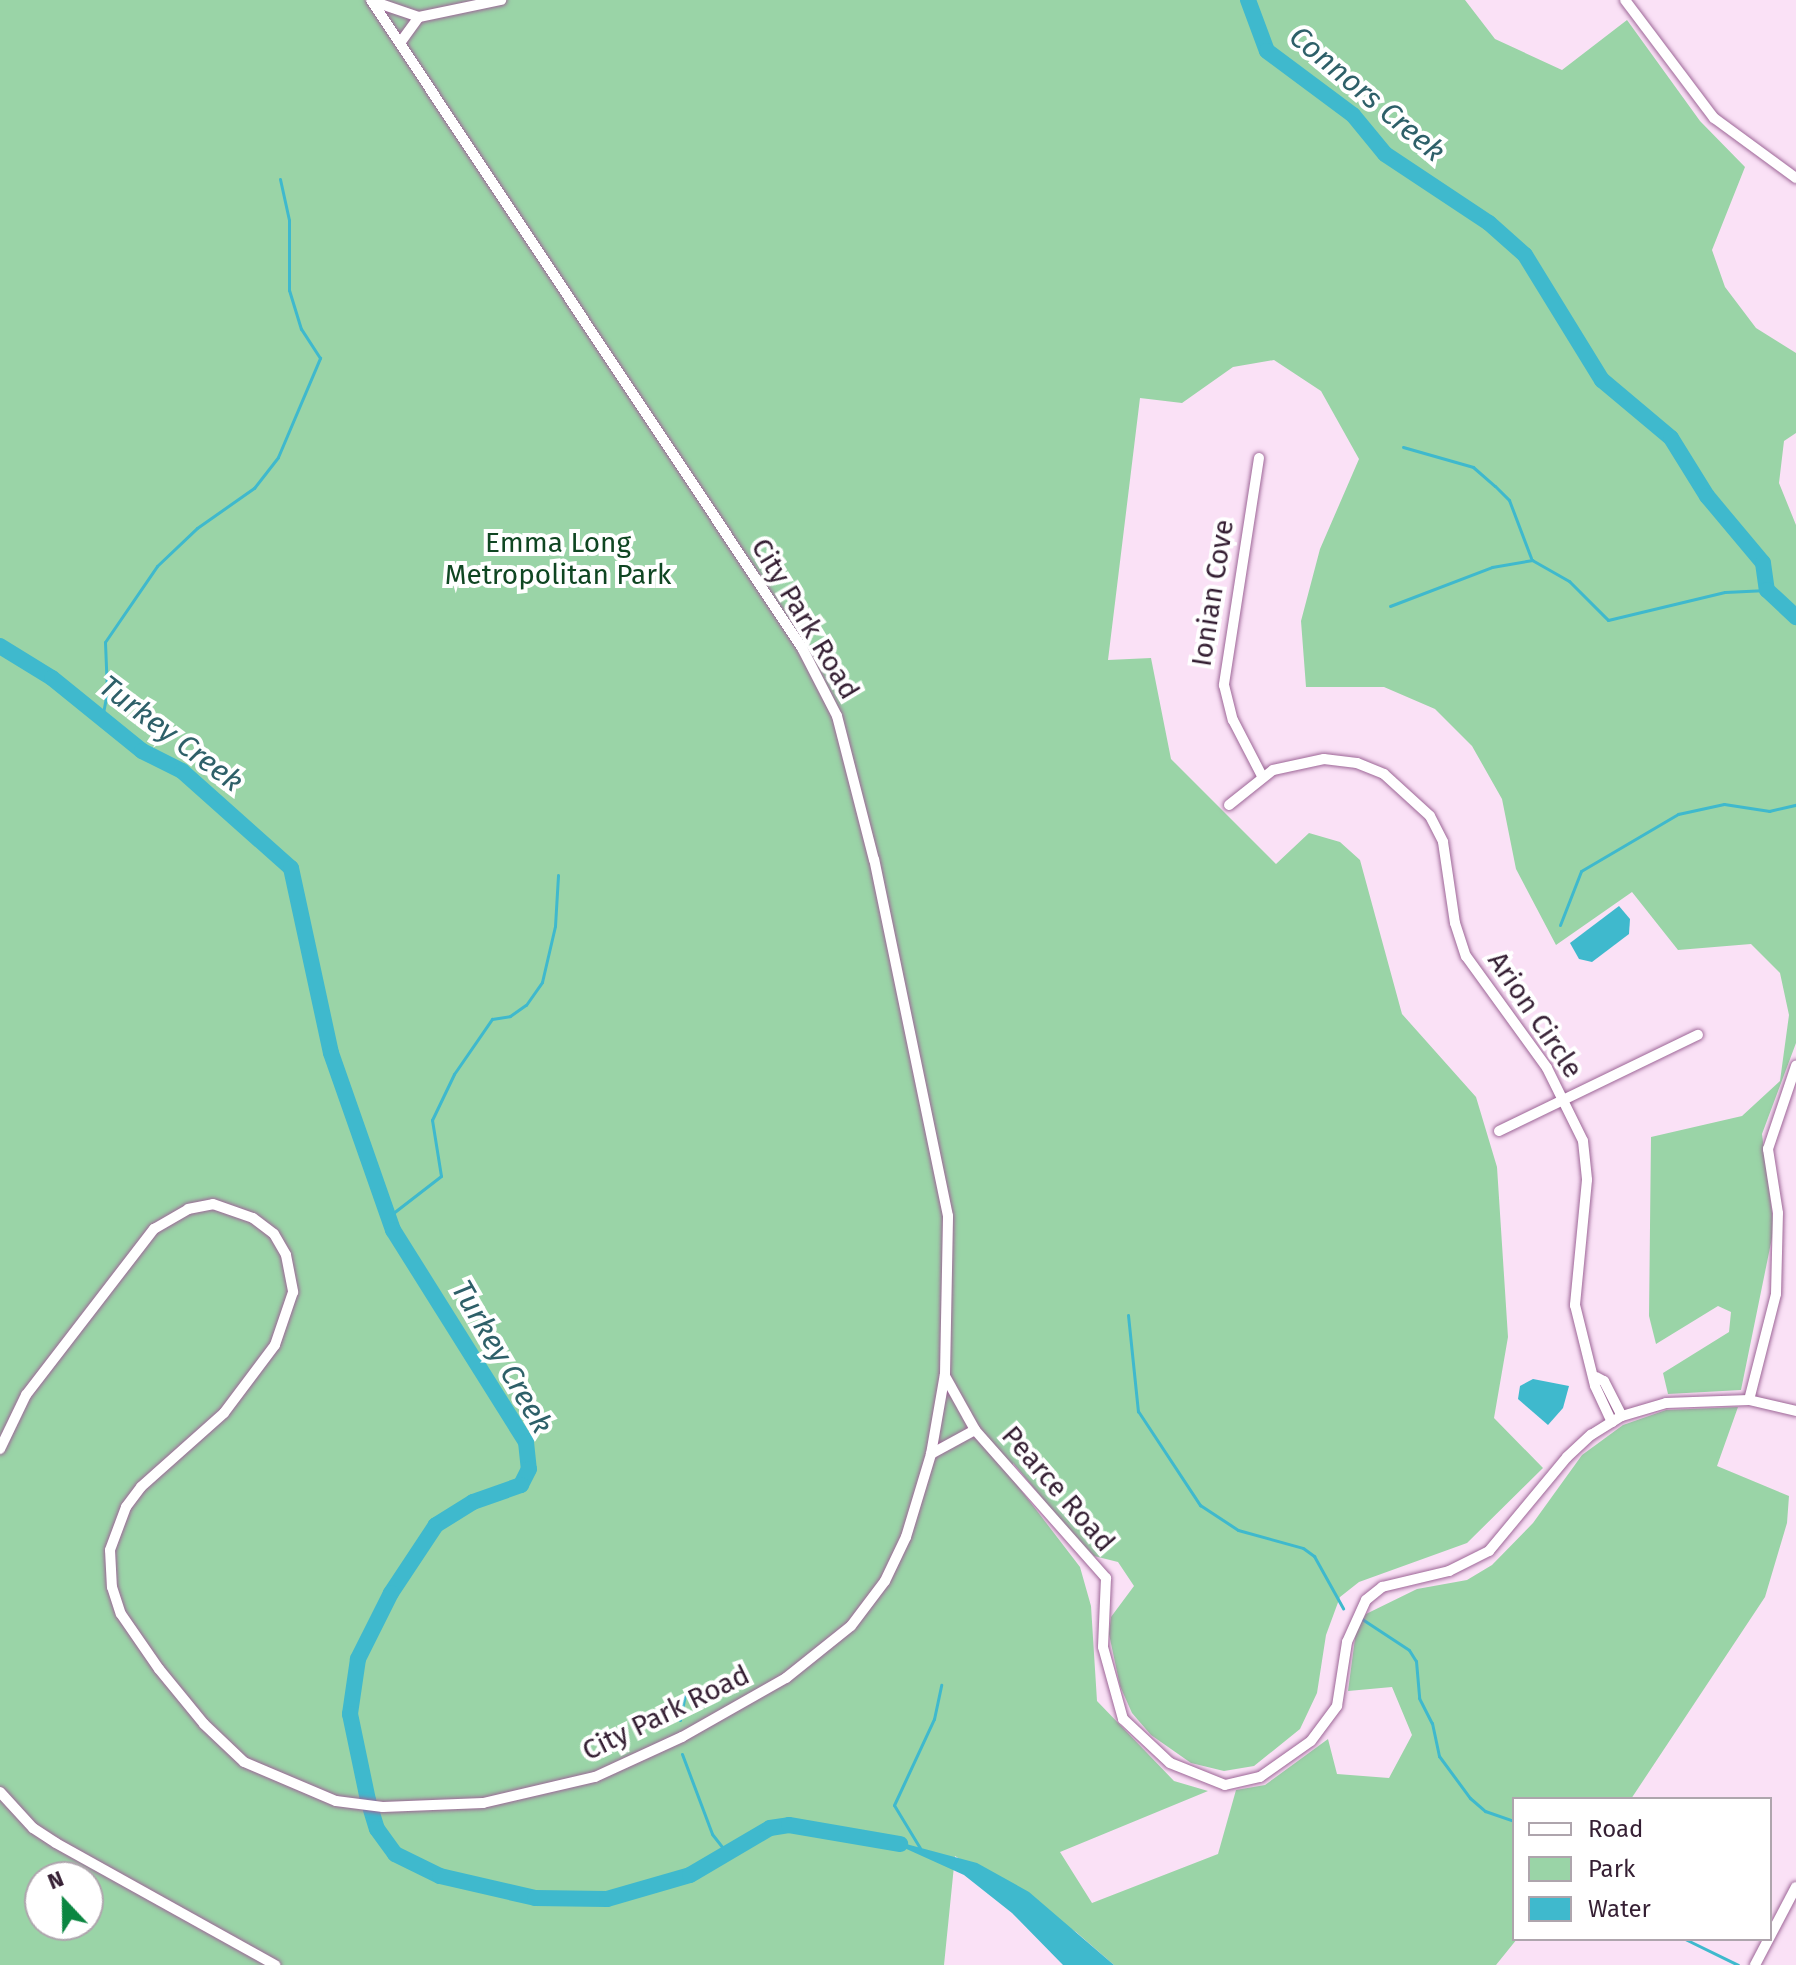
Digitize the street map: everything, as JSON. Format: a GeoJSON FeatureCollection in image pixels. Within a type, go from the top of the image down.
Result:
{"type":"FeatureCollection","features":[{"type":"Feature","properties":{"kind":"street"},"geometry":{"type":"LineString","coordinates":[[371,0],[419,17],[501,0]]}},
{"type":"Feature","properties":{"kind":"street","name":"City Park Road"},"geometry":{"type":"LineString","coordinates":[[0,1449],[26,1395],[154,1229],[188,1209],[213,1204],[253,1218],[274,1234],[286,1255],[293,1292],[275,1345],[224,1413],[141,1487],[126,1507],[110,1550],[112,1587],[121,1614],[159,1669],[244,1762],[318,1795],[362,1806],[383,1807],[483,1803],[595,1777],[682,1737],[786,1678],[851,1626],[885,1581],[906,1537],[931,1454],[945,1374],[948,1216],[874,860],[832,705],[802,648],[371,0]]}},
{"type":"Feature","properties":{"kind":"street"},"geometry":{"type":"LineString","coordinates":[[1625,0],[1714,118],[1796,178]]}},
{"type":"Feature","properties":{"kind":"street"},"geometry":{"type":"LineString","coordinates":[[400,43],[419,17]]}},
{"type":"Feature","properties":{"kind":"street","name":"Ionian Cove"},"geometry":{"type":"LineString","coordinates":[[1259,458],[1224,685],[1233,720],[1262,776]]}},
{"type":"Feature","properties":{"kind":"street","name":"Arion Circle"},"geometry":{"type":"LineString","coordinates":[[1229,805],[1262,776],[1297,762],[1341,760],[1384,774],[1420,802],[1443,842],[1455,923],[1466,956],[1536,1052],[1564,1101],[1586,1162],[1574,1283],[1577,1323],[1596,1377],[1604,1381],[1617,1419]]}},
{"type":"Feature","properties":{"kind":"street"},"geometry":{"type":"LineString","coordinates":[[1499,1131],[1698,1035]]}},
{"type":"Feature","properties":{"kind":"street"},"geometry":{"type":"LineString","coordinates":[[1749,1400],[1776,1294],[1778,1213],[1768,1149],[1796,1066]]}},
{"type":"Feature","properties":{"kind":"street","name":"Pearce Road"},"geometry":{"type":"LineString","coordinates":[[945,1374],[975,1430],[1106,1578],[1103,1647],[1123,1719],[1170,1763],[1225,1785],[1260,1777],[1288,1759],[1329,1718],[1337,1706],[1353,1619],[1366,1600],[1382,1587],[1449,1571],[1489,1551],[1567,1457],[1617,1419],[1666,1403],[1749,1400],[1796,1411]]}},
{"type":"Feature","properties":{"kind":"street"},"geometry":{"type":"LineString","coordinates":[[931,1454],[975,1430]]}},
{"type":"Feature","properties":{"kind":"street"},"geometry":{"type":"LineString","coordinates":[[0,1792],[33,1828],[56,1843],[275,1965]]}},
{"type":"Feature","properties":{"kind":"street"},"geometry":{"type":"LineString","coordinates":[[1772,1933],[1796,1887]]}},
{"type":"Feature","properties":{"kind":"street"},"geometry":{"type":"LineString","coordinates":[[1755,1965],[1768,1941]]}},
{"type":"Feature","properties":{"kind":"green space","name":"Emma Long Metropolitan Park"},"geometry":{"type":"Polygon","coordinates":[[[0,0],[1465,0],[1495,39],[1562,70],[1627,20],[1700,121],[1745,167],[1712,250],[1725,287],[1756,328],[1796,353],[1796,433],[1784,441],[1779,483],[1796,525],[1796,1043],[1762,1134],[1774,1228],[1741,1390],[1668,1394],[1663,1373],[1729,1332],[1731,1312],[1718,1306],[1656,1344],[1649,1316],[1651,1137],[1742,1116],[1780,1081],[1789,1015],[1780,973],[1751,944],[1678,950],[1632,892],[1556,945],[1516,869],[1502,799],[1472,746],[1435,709],[1384,687],[1306,687],[1301,621],[1320,549],[1359,459],[1321,391],[1274,360],[1233,367],[1182,403],[1140,398],[1108,660],[1151,658],[1171,759],[1276,864],[1309,833],[1340,842],[1360,860],[1402,1014],[1476,1097],[1497,1167],[1508,1337],[1494,1418],[1543,1468],[1467,1543],[1359,1582],[1340,1597],[1326,1635],[1317,1693],[1300,1729],[1254,1766],[1224,1771],[1191,1763],[1151,1735],[1132,1713],[1120,1686],[1109,1634],[1111,1617],[1134,1586],[1118,1562],[1094,1556],[1013,1463],[1011,1477],[1080,1567],[1091,1606],[1097,1701],[1174,1781],[1208,1791],[1060,1852],[1092,1903],[1218,1854],[1236,1790],[1265,1785],[1328,1739],[1337,1774],[1389,1778],[1412,1735],[1392,1687],[1348,1691],[1356,1631],[1366,1614],[1417,1589],[1467,1580],[1492,1565],[1533,1523],[1582,1455],[1623,1425],[1666,1410],[1738,1407],[1717,1466],[1789,1496],[1787,1523],[1765,1597],[1632,1797],[1512,1797],[1512,1941],[1515,1941],[1496,1965],[1114,1965],[1076,1932],[955,1856],[944,1965],[0,1965],[0,0]]]}},
{"type":"Feature","properties":{"kind":"water"},"geometry":{"type":"Polygon","coordinates":[[[1619,906],[1630,919],[1629,934],[1592,962],[1579,959],[1570,943],[1619,906]]]}},
{"type":"Feature","properties":{"kind":"water"},"geometry":{"type":"Polygon","coordinates":[[[1533,1379],[1569,1386],[1563,1408],[1548,1425],[1518,1399],[1520,1386],[1533,1379]]]}},
{"type":"Feature","properties":{"kind":"water"},"geometry":{"type":"Polygon","coordinates":[[[880,1837],[977,1863],[1029,1892],[1114,1965],[1063,1965],[1012,1913],[964,1875],[880,1837]]]}},
{"type":"Feature","properties":{"kind":"waterway","name":"Connors Creek"},"geometry":{"type":"LineString","coordinates":[[1248,0],[1267,51],[1353,115],[1385,154],[1489,223],[1525,255],[1602,380],[1671,438],[1707,496],[1763,563],[1767,590],[1796,617]]}},
{"type":"Feature","properties":{"kind":"waterway"},"geometry":{"type":"LineString","coordinates":[[102,718],[107,692],[105,642],[157,566],[197,528],[254,488],[278,457],[320,358],[301,329],[289,290],[289,220],[280,179]]}},
{"type":"Feature","properties":{"kind":"waterway"},"geometry":{"type":"LineString","coordinates":[[1403,447],[1473,467],[1495,486],[1509,500],[1531,558]]}},
{"type":"Feature","properties":{"kind":"waterway"},"geometry":{"type":"LineString","coordinates":[[1390,606],[1492,567],[1532,560],[1569,581],[1608,620],[1725,592],[1767,590]]}},
{"type":"Feature","properties":{"kind":"waterway","name":"Turkey Creek"},"geometry":{"type":"LineString","coordinates":[[0,646],[52,678],[142,751],[182,771],[291,868],[331,1053],[393,1230],[526,1442],[529,1469],[521,1485],[473,1502],[436,1525],[391,1593],[358,1659],[350,1714],[377,1829],[395,1854],[440,1876],[535,1898],[607,1899],[690,1875],[770,1828],[789,1825],[900,1844]]}},
{"type":"Feature","properties":{"kind":"waterway"},"geometry":{"type":"LineString","coordinates":[[1560,925],[1581,871],[1678,814],[1724,804],[1769,811],[1796,805]]}},
{"type":"Feature","properties":{"kind":"waterway"},"geometry":{"type":"LineString","coordinates":[[388,1217],[441,1176],[432,1120],[454,1074],[492,1019],[510,1016],[526,1005],[542,982],[555,926],[558,875]]}},
{"type":"Feature","properties":{"kind":"waterway"},"geometry":{"type":"LineString","coordinates":[[1128,1315],[1138,1411],[1200,1505],[1238,1530],[1303,1548],[1314,1556],[1343,1608]]}},
{"type":"Feature","properties":{"kind":"waterway"},"geometry":{"type":"LineString","coordinates":[[1362,1619],[1409,1650],[1416,1661],[1419,1698],[1432,1723],[1439,1756],[1470,1798],[1485,1811],[1512,1820]]}},
{"type":"Feature","properties":{"kind":"waterway"},"geometry":{"type":"LineString","coordinates":[[920,1848],[894,1805],[934,1719],[941,1685]]}},
{"type":"Feature","properties":{"kind":"waterway"},"geometry":{"type":"LineString","coordinates":[[680,1720],[685,1694]]}},
{"type":"Feature","properties":{"kind":"waterway"},"geometry":{"type":"LineString","coordinates":[[682,1754],[712,1834],[727,1853]]}},
{"type":"Feature","properties":{"kind":"waterway"},"geometry":{"type":"LineString","coordinates":[[1689,1941],[1738,1965]]}}]}
